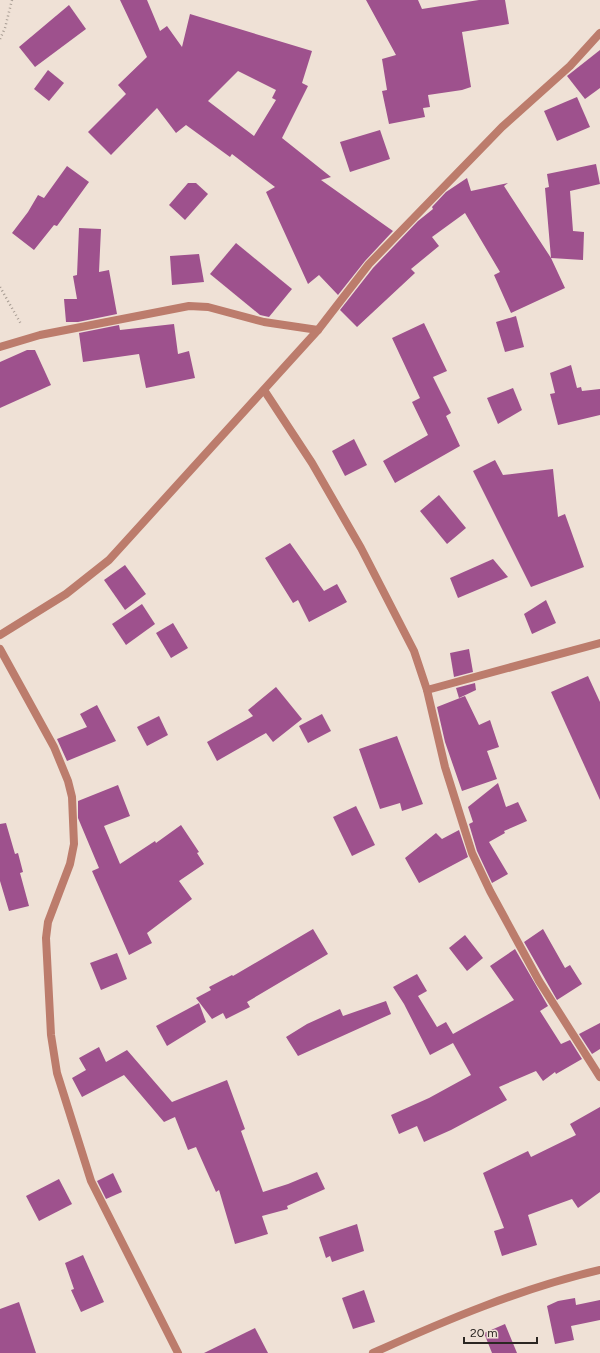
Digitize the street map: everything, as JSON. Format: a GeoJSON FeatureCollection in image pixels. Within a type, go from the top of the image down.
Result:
{"type":"FeatureCollection","features":[{"type":"Feature","properties":{"kind":"street"},"geometry":{"type":"LineString","coordinates":[[0,635],[66,594],[109,560],[318,330],[369,264],[502,127],[570,66],[600,33]]}},
{"type":"Feature","properties":{"kind":"street"},"geometry":{"type":"LineString","coordinates":[[0,347],[29,338],[189,306],[208,307],[264,322],[318,330]]}},
{"type":"Feature","properties":{"kind":"street"},"geometry":{"type":"LineString","coordinates":[[264,390],[312,463],[361,548],[414,651],[427,690],[445,767],[475,859],[490,891],[539,981],[600,1077]]}},
{"type":"Feature","properties":{"kind":"street"},"geometry":{"type":"LineString","coordinates":[[427,690],[600,643]]}},
{"type":"Feature","properties":{"kind":"street"},"geometry":{"type":"LineString","coordinates":[[0,650],[54,747],[68,782],[72,797],[74,844],[70,864],[48,922],[46,938],[52,1035],[57,1073],[91,1181],[178,1353]]}},
{"type":"Feature","properties":{"kind":"street"},"geometry":{"type":"LineString","coordinates":[[373,1353],[441,1322],[572,1277],[600,1270]]}},
{"type":"Feature","properties":{"kind":"path"},"geometry":{"type":"LineString","coordinates":[[0,39],[6,28],[12,0]]}},
{"type":"Feature","properties":{"kind":"path"},"geometry":{"type":"LineString","coordinates":[[0,287],[29,338]]}},
{"type":"Feature","properties":{"kind":"building"},"geometry":{"type":"Polygon","coordinates":[[[120,0],[147,0],[160,31],[167,26],[182,47],[190,14],[312,51],[302,83],[308,86],[282,138],[331,177],[321,180],[393,231],[365,261],[338,295],[319,275],[308,284],[266,192],[275,187],[232,154],[230,157],[186,125],[176,133],[157,108],[111,155],[88,132],[126,94],[118,85],[147,57],[120,0]],[[238,71],[208,101],[254,136],[276,100],[272,98],[276,90],[238,71]]]}},
{"type":"Feature","properties":{"kind":"building"},"geometry":{"type":"Polygon","coordinates":[[[366,0],[418,0],[422,9],[479,0],[505,0],[509,24],[462,32],[471,87],[462,90],[428,95],[430,107],[423,108],[425,117],[389,124],[382,91],[387,90],[382,59],[396,55],[366,0]]]}},
{"type":"Feature","properties":{"kind":"building"},"geometry":{"type":"Polygon","coordinates":[[[69,5],[86,29],[35,67],[19,47],[69,5]]]}},
{"type":"Feature","properties":{"kind":"building"},"geometry":{"type":"Polygon","coordinates":[[[600,50],[600,88],[585,99],[567,76],[600,50]]]}},
{"type":"Feature","properties":{"kind":"building"},"geometry":{"type":"Polygon","coordinates":[[[48,70],[64,83],[49,101],[34,89],[48,70]]]}},
{"type":"Feature","properties":{"kind":"building"},"geometry":{"type":"Polygon","coordinates":[[[577,97],[590,127],[557,141],[544,111],[577,97]]]}},
{"type":"Feature","properties":{"kind":"building"},"geometry":{"type":"Polygon","coordinates":[[[380,130],[390,159],[350,172],[340,142],[380,130]]]}},
{"type":"Feature","properties":{"kind":"building"},"geometry":{"type":"Polygon","coordinates":[[[596,164],[600,184],[570,191],[573,231],[584,232],[583,260],[551,258],[545,188],[549,187],[547,174],[596,164]]]}},
{"type":"Feature","properties":{"kind":"building"},"geometry":{"type":"Polygon","coordinates":[[[67,166],[89,182],[57,226],[54,225],[34,250],[12,233],[28,212],[38,195],[44,198],[67,166]]]}},
{"type":"Feature","properties":{"kind":"building"},"geometry":{"type":"Polygon","coordinates":[[[467,178],[471,191],[508,183],[504,186],[551,258],[565,288],[511,313],[494,275],[500,272],[465,213],[432,237],[439,246],[411,269],[415,273],[357,327],[340,310],[373,268],[418,221],[433,209],[432,207],[446,192],[467,178]]]}},
{"type":"Feature","properties":{"kind":"building"},"geometry":{"type":"Polygon","coordinates":[[[188,183],[196,183],[208,194],[185,220],[169,205],[188,183]]]}},
{"type":"Feature","properties":{"kind":"building"},"geometry":{"type":"Polygon","coordinates":[[[79,228],[101,229],[99,272],[109,270],[117,314],[78,322],[66,322],[64,299],[77,299],[73,276],[77,275],[79,228]]]}},
{"type":"Feature","properties":{"kind":"building"},"geometry":{"type":"Polygon","coordinates":[[[236,243],[292,289],[269,317],[260,315],[210,274],[236,243]]]}},
{"type":"Feature","properties":{"kind":"building"},"geometry":{"type":"Polygon","coordinates":[[[199,254],[204,282],[172,285],[170,256],[199,254]]]}},
{"type":"Feature","properties":{"kind":"building"},"geometry":{"type":"Polygon","coordinates":[[[516,316],[524,347],[505,352],[496,322],[516,316]]]}},
{"type":"Feature","properties":{"kind":"building"},"geometry":{"type":"Polygon","coordinates":[[[424,323],[447,371],[433,377],[451,413],[446,416],[460,446],[395,483],[383,461],[428,435],[412,402],[420,398],[392,338],[424,323]]]}},
{"type":"Feature","properties":{"kind":"building"},"geometry":{"type":"Polygon","coordinates":[[[174,324],[178,354],[189,351],[195,378],[146,388],[139,354],[83,362],[79,333],[119,325],[120,330],[174,324]]]}},
{"type":"Feature","properties":{"kind":"building"},"geometry":{"type":"Polygon","coordinates":[[[27,350],[35,350],[51,385],[0,408],[0,362],[27,350]]]}},
{"type":"Feature","properties":{"kind":"building"},"geometry":{"type":"Polygon","coordinates":[[[571,365],[577,388],[581,387],[582,391],[600,389],[600,415],[558,425],[550,394],[555,393],[550,373],[571,365]]]}},
{"type":"Feature","properties":{"kind":"building"},"geometry":{"type":"Polygon","coordinates":[[[513,388],[522,410],[498,424],[487,398],[513,388]]]}},
{"type":"Feature","properties":{"kind":"building"},"geometry":{"type":"Polygon","coordinates":[[[354,439],[367,465],[345,476],[332,451],[354,439]]]}},
{"type":"Feature","properties":{"kind":"building"},"geometry":{"type":"Polygon","coordinates":[[[495,460],[503,475],[553,469],[558,517],[565,514],[584,567],[531,587],[473,471],[495,460]]]}},
{"type":"Feature","properties":{"kind":"building"},"geometry":{"type":"Polygon","coordinates":[[[439,495],[466,528],[447,544],[420,511],[439,495]]]}},
{"type":"Feature","properties":{"kind":"building"},"geometry":{"type":"Polygon","coordinates":[[[290,543],[324,591],[337,584],[347,602],[309,622],[298,600],[293,603],[265,558],[290,543]]]}},
{"type":"Feature","properties":{"kind":"building"},"geometry":{"type":"Polygon","coordinates":[[[493,559],[508,577],[458,598],[450,578],[493,559]]]}},
{"type":"Feature","properties":{"kind":"building"},"geometry":{"type":"Polygon","coordinates":[[[125,565],[146,594],[125,610],[104,580],[125,565]]]}},
{"type":"Feature","properties":{"kind":"building"},"geometry":{"type":"Polygon","coordinates":[[[546,600],[556,623],[532,634],[524,614],[546,600]]]}},
{"type":"Feature","properties":{"kind":"building"},"geometry":{"type":"Polygon","coordinates":[[[142,604],[155,624],[126,645],[112,624],[142,604]]]}},
{"type":"Feature","properties":{"kind":"building"},"geometry":{"type":"Polygon","coordinates":[[[173,623],[188,648],[171,658],[156,633],[173,623]]]}},
{"type":"Feature","properties":{"kind":"building"},"geometry":{"type":"Polygon","coordinates":[[[469,649],[473,672],[454,677],[450,653],[469,649]]]}},
{"type":"Feature","properties":{"kind":"building"},"geometry":{"type":"Polygon","coordinates":[[[588,676],[600,702],[600,800],[551,692],[588,676]]]}},
{"type":"Feature","properties":{"kind":"building"},"geometry":{"type":"Polygon","coordinates":[[[475,683],[476,690],[459,698],[456,688],[475,683]]]}},
{"type":"Feature","properties":{"kind":"building"},"geometry":{"type":"Polygon","coordinates":[[[276,687],[302,719],[273,742],[266,733],[217,761],[207,742],[253,716],[248,710],[276,687]]]}},
{"type":"Feature","properties":{"kind":"building"},"geometry":{"type":"Polygon","coordinates":[[[465,696],[479,725],[490,720],[499,747],[487,751],[497,779],[462,791],[445,742],[437,707],[465,696]]]}},
{"type":"Feature","properties":{"kind":"building"},"geometry":{"type":"Polygon","coordinates":[[[97,705],[116,741],[67,761],[57,739],[87,727],[80,714],[97,705]]]}},
{"type":"Feature","properties":{"kind":"building"},"geometry":{"type":"Polygon","coordinates":[[[322,714],[331,731],[308,743],[299,726],[322,714]]]}},
{"type":"Feature","properties":{"kind":"building"},"geometry":{"type":"Polygon","coordinates":[[[159,716],[168,735],[147,746],[137,727],[159,716]]]}},
{"type":"Feature","properties":{"kind":"building"},"geometry":{"type":"Polygon","coordinates":[[[397,736],[423,804],[402,811],[400,803],[380,809],[359,749],[397,736]]]}},
{"type":"Feature","properties":{"kind":"building"},"geometry":{"type":"Polygon","coordinates":[[[498,783],[506,807],[518,802],[527,821],[504,831],[505,833],[489,842],[508,874],[492,883],[477,851],[469,824],[473,822],[468,807],[498,783]]]}},
{"type":"Feature","properties":{"kind":"building"},"geometry":{"type":"Polygon","coordinates":[[[118,785],[130,816],[104,826],[120,864],[155,841],[156,843],[181,825],[199,852],[197,853],[204,864],[179,881],[192,899],[147,933],[152,943],[129,955],[92,871],[99,868],[78,818],[78,801],[118,785]]]}},
{"type":"Feature","properties":{"kind":"building"},"geometry":{"type":"Polygon","coordinates":[[[356,806],[375,845],[352,856],[333,817],[356,806]]]}},
{"type":"Feature","properties":{"kind":"building"},"geometry":{"type":"Polygon","coordinates":[[[6,823],[15,854],[18,853],[23,872],[20,873],[29,906],[9,911],[0,881],[0,824],[6,823]]]}},
{"type":"Feature","properties":{"kind":"building"},"geometry":{"type":"Polygon","coordinates":[[[459,830],[468,857],[419,883],[405,858],[436,833],[442,839],[459,830]]]}},
{"type":"Feature","properties":{"kind":"building"},"geometry":{"type":"Polygon","coordinates":[[[313,929],[328,954],[247,1002],[250,1007],[226,1019],[223,1013],[212,1019],[196,998],[211,990],[209,987],[232,975],[233,976],[313,929]]]}},
{"type":"Feature","properties":{"kind":"building"},"geometry":{"type":"Polygon","coordinates":[[[543,929],[565,968],[570,965],[582,984],[557,1000],[524,942],[543,929]]]}},
{"type":"Feature","properties":{"kind":"building"},"geometry":{"type":"Polygon","coordinates":[[[465,935],[483,958],[467,971],[449,948],[465,935]]]}},
{"type":"Feature","properties":{"kind":"building"},"geometry":{"type":"Polygon","coordinates":[[[515,949],[548,1006],[540,1011],[561,1044],[570,1040],[582,1059],[556,1074],[555,1072],[543,1081],[536,1071],[499,1087],[507,1100],[451,1130],[424,1142],[417,1126],[399,1134],[391,1115],[429,1098],[471,1075],[453,1043],[430,1055],[404,1004],[393,987],[417,974],[427,991],[418,996],[437,1027],[446,1022],[453,1034],[514,1000],[490,966],[515,949]]]}},
{"type":"Feature","properties":{"kind":"building"},"geometry":{"type":"Polygon","coordinates":[[[117,953],[127,979],[101,990],[90,963],[117,953]]]}},
{"type":"Feature","properties":{"kind":"building"},"geometry":{"type":"Polygon","coordinates":[[[386,1001],[391,1014],[298,1056],[286,1037],[307,1024],[340,1009],[343,1016],[386,1001]]]}},
{"type":"Feature","properties":{"kind":"building"},"geometry":{"type":"Polygon","coordinates":[[[199,1003],[206,1022],[167,1046],[156,1026],[199,1003]]]}},
{"type":"Feature","properties":{"kind":"building"},"geometry":{"type":"Polygon","coordinates":[[[600,1023],[600,1049],[592,1054],[579,1034],[600,1023]]]}},
{"type":"Feature","properties":{"kind":"building"},"geometry":{"type":"Polygon","coordinates":[[[99,1047],[106,1062],[127,1050],[172,1102],[227,1080],[245,1129],[241,1131],[263,1192],[317,1172],[325,1189],[287,1206],[288,1209],[262,1216],[268,1234],[235,1244],[219,1190],[216,1192],[196,1147],[188,1150],[175,1117],[164,1122],[124,1075],[82,1097],[72,1078],[86,1070],[79,1058],[99,1047]]]}},
{"type":"Feature","properties":{"kind":"building"},"geometry":{"type":"Polygon","coordinates":[[[600,1107],[600,1192],[578,1208],[572,1199],[528,1215],[537,1245],[502,1256],[494,1231],[504,1228],[483,1173],[528,1151],[531,1157],[576,1135],[570,1124],[600,1107]]]}},
{"type":"Feature","properties":{"kind":"building"},"geometry":{"type":"Polygon","coordinates":[[[113,1173],[122,1192],[106,1199],[97,1181],[113,1173]]]}},
{"type":"Feature","properties":{"kind":"building"},"geometry":{"type":"Polygon","coordinates":[[[59,1179],[72,1204],[39,1221],[26,1196],[59,1179]]]}},
{"type":"Feature","properties":{"kind":"building"},"geometry":{"type":"Polygon","coordinates":[[[357,1224],[364,1251],[332,1262],[330,1256],[326,1258],[319,1237],[357,1224]]]}},
{"type":"Feature","properties":{"kind":"building"},"geometry":{"type":"Polygon","coordinates":[[[83,1255],[104,1302],[81,1312],[71,1290],[74,1289],[65,1263],[83,1255]]]}},
{"type":"Feature","properties":{"kind":"building"},"geometry":{"type":"Polygon","coordinates":[[[364,1290],[375,1322],[353,1329],[342,1298],[364,1290]]]}},
{"type":"Feature","properties":{"kind":"building"},"geometry":{"type":"Polygon","coordinates":[[[575,1298],[576,1305],[600,1300],[600,1320],[571,1326],[574,1340],[555,1344],[547,1306],[558,1301],[575,1298]]]}},
{"type":"Feature","properties":{"kind":"building"},"geometry":{"type":"Polygon","coordinates":[[[19,1302],[36,1353],[0,1353],[0,1309],[19,1302]]]}},
{"type":"Feature","properties":{"kind":"building"},"geometry":{"type":"Polygon","coordinates":[[[505,1324],[517,1353],[492,1353],[484,1333],[505,1324]]]}},
{"type":"Feature","properties":{"kind":"building"},"geometry":{"type":"Polygon","coordinates":[[[255,1328],[268,1353],[204,1353],[255,1328]]]}}]}
